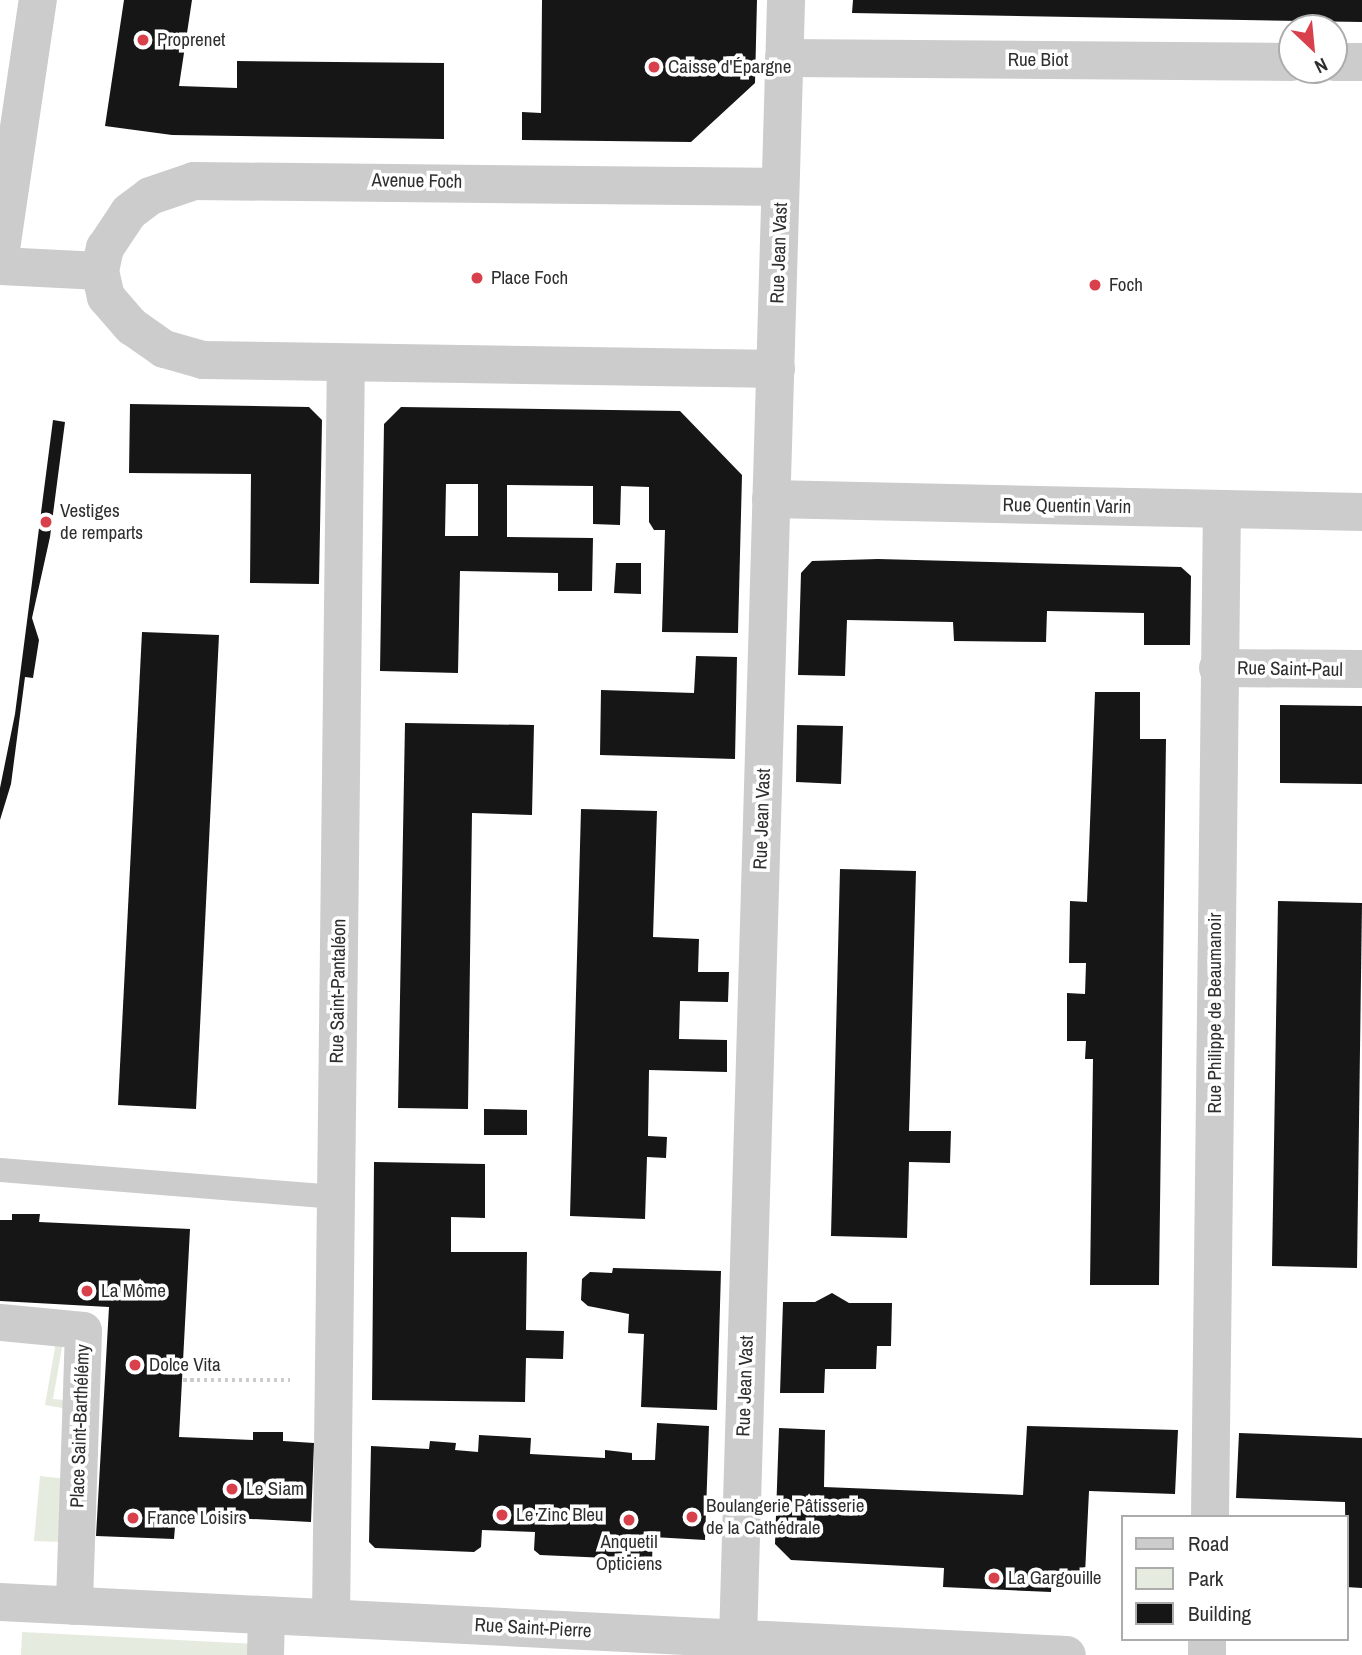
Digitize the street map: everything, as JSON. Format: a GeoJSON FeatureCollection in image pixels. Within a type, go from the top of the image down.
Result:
{"type":"FeatureCollection","features":[{"type":"Feature","properties":{"kind":"street"},"geometry":{"type":"LineString","coordinates":[[0,256],[38,0]]}},
{"type":"Feature","properties":{"kind":"street","name":"Rue Jean Vast"},"geometry":{"type":"LineString","coordinates":[[738,1639],[786,0]]}},
{"type":"Feature","properties":{"kind":"street","name":"Rue Biot"},"geometry":{"type":"LineString","coordinates":[[785,58],[1278,62]]}},
{"type":"Feature","properties":{"kind":"street","name":"Avenue Foch"},"geometry":{"type":"LineString","coordinates":[[100,271],[105,248],[129,212],[150,197],[194,181],[780,187]]}},
{"type":"Feature","properties":{"kind":"street"},"geometry":{"type":"LineString","coordinates":[[0,266],[100,271],[106,297],[119,314],[164,349],[204,360],[776,369]]}},
{"type":"Feature","properties":{"kind":"street","name":"Rue Saint-Pantaléon"},"geometry":{"type":"LineString","coordinates":[[331,1618],[346,363]]}},
{"type":"Feature","properties":{"kind":"street","name":"Rue Quentin Varin"},"geometry":{"type":"LineString","coordinates":[[771,499],[1362,512]]}},
{"type":"Feature","properties":{"kind":"street","name":"Rue Philippe de Beaumanoir"},"geometry":{"type":"LineString","coordinates":[[1210,1515],[1218,668],[1222,509]]}},
{"type":"Feature","properties":{"kind":"street","name":"Rue Saint-Paul"},"geometry":{"type":"LineString","coordinates":[[1218,668],[1362,669]]}},
{"type":"Feature","properties":{"kind":"street","name":"Place Saint-Barthélémy"},"geometry":{"type":"LineString","coordinates":[[0,1322],[83,1330],[74,1606]]}},
{"type":"Feature","properties":{"kind":"street","name":"Rue Saint-Pierre"},"geometry":{"type":"LineString","coordinates":[[0,1602],[1067,1655]]}},
{"type":"Feature","properties":{"kind":"street"},"geometry":{"type":"LineString","coordinates":[[265,1655],[266,1615]]}},
{"type":"Feature","properties":{"kind":"lane"},"geometry":{"type":"LineString","coordinates":[[0,1170],[336,1197]]}},
{"type":"Feature","properties":{"kind":"path"},"geometry":{"type":"LineString","coordinates":[[183,1380],[334,1380]]}},
{"type":"Feature","properties":{"kind":"green space"},"geometry":{"type":"Polygon","coordinates":[[[56,1342],[63,1342],[53,1399],[75,1401],[74,1410],[45,1405],[56,1342]]]}},
{"type":"Feature","properties":{"kind":"green space"},"geometry":{"type":"Polygon","coordinates":[[[40,1476],[67,1479],[64,1542],[34,1541],[40,1476]]]}},
{"type":"Feature","properties":{"kind":"green space"},"geometry":{"type":"Polygon","coordinates":[[[22,1632],[256,1644],[256,1655],[21,1655],[22,1632]]]}},
{"type":"Feature","properties":{"kind":"building"},"geometry":{"type":"Polygon","coordinates":[[[124,0],[192,0],[179,86],[237,88],[237,61],[444,63],[444,139],[172,135],[105,126],[124,0]]]}},
{"type":"Feature","properties":{"kind":"building","name":"Caisse d'Épargne"},"geometry":{"type":"Polygon","coordinates":[[[542,0],[757,0],[755,83],[691,142],[522,140],[522,112],[541,113],[542,0]]]}},
{"type":"Feature","properties":{"kind":"building"},"geometry":{"type":"Polygon","coordinates":[[[853,0],[1362,0],[1362,22],[1348,22],[1348,14],[1278,14],[1278,21],[852,13],[853,0]]]}},
{"type":"Feature","properties":{"kind":"building"},"geometry":{"type":"Polygon","coordinates":[[[130,404],[309,407],[322,420],[319,584],[250,583],[251,474],[129,473],[130,404]]]}},
{"type":"Feature","properties":{"kind":"building"},"geometry":{"type":"Polygon","coordinates":[[[401,407],[680,411],[742,475],[738,633],[662,632],[665,530],[654,530],[649,522],[649,487],[621,486],[620,525],[593,524],[593,486],[507,485],[507,537],[593,538],[592,591],[558,591],[558,573],[460,571],[458,673],[380,671],[384,424],[401,407]],[[446,484],[445,536],[478,536],[478,484],[446,484]]]}},
{"type":"Feature","properties":{"kind":"building"},"geometry":{"type":"Polygon","coordinates":[[[53,420],[65,422],[50,537],[32,618],[39,640],[33,678],[25,677],[11,784],[0,820],[0,788],[15,714],[53,420]]]}},
{"type":"Feature","properties":{"kind":"building"},"geometry":{"type":"Polygon","coordinates":[[[878,559],[1181,567],[1191,576],[1190,645],[1144,645],[1144,613],[1047,611],[1046,642],[954,641],[953,622],[847,620],[845,676],[798,675],[801,573],[812,561],[878,559]]]}},
{"type":"Feature","properties":{"kind":"building"},"geometry":{"type":"Polygon","coordinates":[[[616,563],[641,563],[641,594],[614,593],[616,563]]]}},
{"type":"Feature","properties":{"kind":"building"},"geometry":{"type":"Polygon","coordinates":[[[142,632],[219,635],[196,1109],[118,1105],[142,632]]]}},
{"type":"Feature","properties":{"kind":"building"},"geometry":{"type":"Polygon","coordinates":[[[696,656],[737,657],[735,759],[600,755],[601,690],[694,693],[696,656]]]}},
{"type":"Feature","properties":{"kind":"building"},"geometry":{"type":"Polygon","coordinates":[[[1095,692],[1140,692],[1140,739],[1166,739],[1159,1285],[1090,1285],[1093,1059],[1085,1059],[1086,1041],[1067,1041],[1067,993],[1085,994],[1086,963],[1069,963],[1070,901],[1087,902],[1095,692]]]}},
{"type":"Feature","properties":{"kind":"building"},"geometry":{"type":"Polygon","coordinates":[[[1280,705],[1362,706],[1362,784],[1280,783],[1280,705]]]}},
{"type":"Feature","properties":{"kind":"building"},"geometry":{"type":"Polygon","coordinates":[[[405,723],[534,725],[532,815],[472,813],[468,1109],[398,1108],[405,723]]]}},
{"type":"Feature","properties":{"kind":"building"},"geometry":{"type":"Polygon","coordinates":[[[797,725],[843,726],[841,784],[796,782],[797,725]]]}},
{"type":"Feature","properties":{"kind":"building"},"geometry":{"type":"Polygon","coordinates":[[[581,809],[657,811],[653,937],[699,939],[698,972],[729,972],[728,1002],[680,1001],[679,1039],[727,1040],[727,1072],[649,1070],[648,1136],[667,1137],[666,1158],[647,1157],[645,1219],[570,1216],[581,809]]]}},
{"type":"Feature","properties":{"kind":"building"},"geometry":{"type":"Polygon","coordinates":[[[840,869],[916,871],[909,1131],[951,1131],[950,1163],[909,1162],[907,1238],[831,1236],[840,869]]]}},
{"type":"Feature","properties":{"kind":"building"},"geometry":{"type":"Polygon","coordinates":[[[1278,901],[1362,903],[1357,1268],[1272,1266],[1278,901]]]}},
{"type":"Feature","properties":{"kind":"building"},"geometry":{"type":"Polygon","coordinates":[[[484,1109],[527,1110],[527,1135],[484,1135],[484,1109]]]}},
{"type":"Feature","properties":{"kind":"building"},"geometry":{"type":"Polygon","coordinates":[[[374,1162],[485,1164],[485,1218],[451,1217],[451,1252],[527,1252],[526,1330],[564,1331],[563,1359],[526,1358],[525,1402],[372,1400],[374,1162]]]}},
{"type":"Feature","properties":{"kind":"building"},"geometry":{"type":"Polygon","coordinates":[[[12,1214],[40,1214],[39,1222],[190,1229],[179,1437],[253,1440],[253,1432],[283,1432],[283,1441],[314,1443],[311,1522],[176,1515],[174,1539],[96,1536],[109,1307],[0,1301],[0,1220],[12,1220],[12,1214]]]}},
{"type":"Feature","properties":{"kind":"building"},"geometry":{"type":"Polygon","coordinates":[[[613,1268],[721,1271],[717,1410],[641,1407],[644,1334],[628,1333],[629,1314],[588,1306],[581,1300],[582,1279],[590,1272],[612,1273],[613,1268]]]}},
{"type":"Feature","properties":{"kind":"building"},"geometry":{"type":"Polygon","coordinates":[[[832,1293],[849,1303],[892,1303],[891,1346],[877,1346],[876,1369],[825,1369],[824,1393],[780,1393],[783,1302],[815,1302],[832,1293]]]}},
{"type":"Feature","properties":{"kind":"building"},"geometry":{"type":"Polygon","coordinates":[[[657,1423],[709,1426],[705,1540],[653,1537],[652,1560],[540,1555],[534,1550],[535,1532],[482,1530],[481,1547],[474,1552],[375,1548],[369,1542],[371,1446],[429,1449],[430,1441],[456,1443],[455,1450],[478,1452],[479,1435],[531,1438],[530,1454],[605,1458],[605,1450],[632,1453],[632,1460],[655,1460],[657,1423]]]}},
{"type":"Feature","properties":{"kind":"building"},"geometry":{"type":"Polygon","coordinates":[[[1027,1426],[1178,1430],[1175,1494],[1089,1491],[1085,1574],[1052,1573],[1051,1592],[943,1587],[944,1568],[791,1560],[775,1544],[779,1428],[825,1430],[824,1487],[1023,1495],[1027,1426]]]}},
{"type":"Feature","properties":{"kind":"building"},"geometry":{"type":"Polygon","coordinates":[[[1239,1433],[1362,1438],[1362,1588],[1348,1587],[1348,1515],[1345,1515],[1345,1502],[1236,1498],[1239,1433]]]}},
{"type":"Feature","properties":{"kind":"place","name":"Proprenet"},"geometry":{"type":"Point","coordinates":[143,40]}},
{"type":"Feature","properties":{"kind":"place","name":"Caisse d'Épargne"},"geometry":{"type":"Point","coordinates":[654,67]}},
{"type":"Feature","properties":{"kind":"place","name":"Place Foch"},"geometry":{"type":"Point","coordinates":[477,278]}},
{"type":"Feature","properties":{"kind":"place","name":"Foch"},"geometry":{"type":"Point","coordinates":[1095,285]}},
{"type":"Feature","properties":{"kind":"place","name":"Vestiges de remparts"},"geometry":{"type":"Point","coordinates":[46,522]}},
{"type":"Feature","properties":{"kind":"place","name":"La Môme"},"geometry":{"type":"Point","coordinates":[87,1291]}},
{"type":"Feature","properties":{"kind":"place","name":"Dolce Vita"},"geometry":{"type":"Point","coordinates":[135,1365]}},
{"type":"Feature","properties":{"kind":"place","name":"Le Siam"},"geometry":{"type":"Point","coordinates":[232,1489]}},
{"type":"Feature","properties":{"kind":"place","name":"Le Zinc Bleu"},"geometry":{"type":"Point","coordinates":[502,1515]}},
{"type":"Feature","properties":{"kind":"place","name":"Boulangerie Pâtisserie de la Cathédrale"},"geometry":{"type":"Point","coordinates":[692,1517]}},
{"type":"Feature","properties":{"kind":"place","name":"France Loisirs"},"geometry":{"type":"Point","coordinates":[133,1518]}},
{"type":"Feature","properties":{"kind":"place","name":"Anquetil Opticiens"},"geometry":{"type":"Point","coordinates":[629,1520]}},
{"type":"Feature","properties":{"kind":"place","name":"La Gargouille"},"geometry":{"type":"Point","coordinates":[994,1578]}}]}
